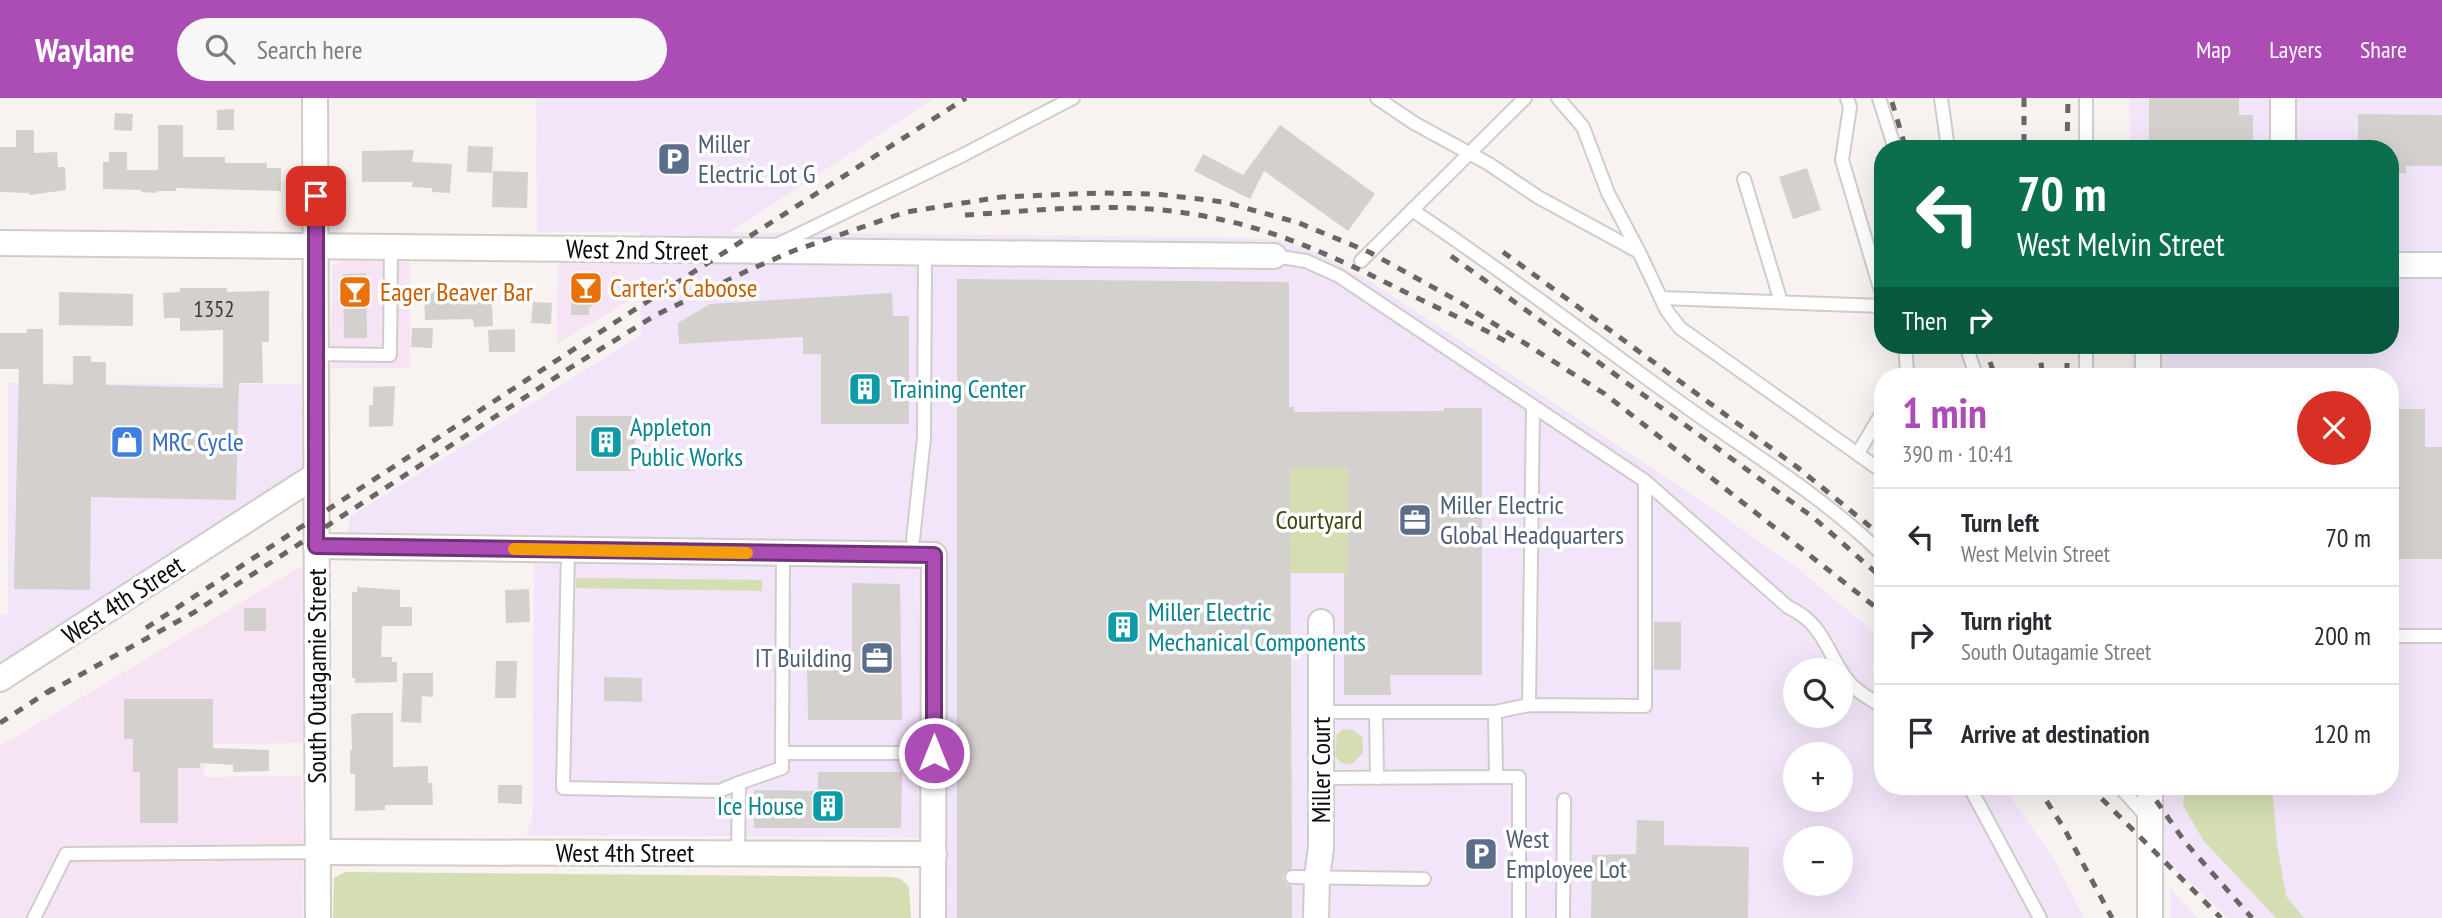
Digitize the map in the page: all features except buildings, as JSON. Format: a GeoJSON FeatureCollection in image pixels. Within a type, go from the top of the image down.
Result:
{"type":"FeatureCollection","features":[{"type":"Feature","properties":{"kind":"street","name":"South Outagamie Street"},"geometry":{"type":"LineString","coordinates":[[316,98],[318,918]]}},
{"type":"Feature","properties":{"kind":"street"},"geometry":{"type":"LineString","coordinates":[[2283,98],[2283,140]]}},
{"type":"Feature","properties":{"kind":"street","name":"West 2nd Street"},"geometry":{"type":"LineString","coordinates":[[0,243],[1274,256]]}},
{"type":"Feature","properties":{"kind":"street"},"geometry":{"type":"LineString","coordinates":[[2399,265],[2442,265]]}},
{"type":"Feature","properties":{"kind":"street","name":"West 4th Street"},"geometry":{"type":"LineString","coordinates":[[0,679],[316,475]]}},
{"type":"Feature","properties":{"kind":"street"},"geometry":{"type":"LineString","coordinates":[[316,546],[934,555],[933,918]]}},
{"type":"Feature","properties":{"kind":"street","name":"Miller Court"},"geometry":{"type":"LineString","coordinates":[[1316,918],[1304,877],[1321,848],[1321,622]]}},
{"type":"Feature","properties":{"kind":"street"},"geometry":{"type":"LineString","coordinates":[[2150,795],[2150,918]]}},
{"type":"Feature","properties":{"kind":"street","name":"West 4th Street"},"geometry":{"type":"LineString","coordinates":[[317,852],[934,854]]}},
{"type":"Feature","properties":{"kind":"lane"},"geometry":{"type":"LineString","coordinates":[[762,251],[951,161],[1073,98]]}},
{"type":"Feature","properties":{"kind":"lane"},"geometry":{"type":"LineString","coordinates":[[1377,98],[1413,123],[1470,153],[1538,197],[1640,252]]}},
{"type":"Feature","properties":{"kind":"lane"},"geometry":{"type":"LineString","coordinates":[[1361,261],[1525,98]]}},
{"type":"Feature","properties":{"kind":"lane"},"geometry":{"type":"LineString","coordinates":[[1558,98],[1573,112],[1583,127],[1608,193],[1640,252],[1667,311],[1680,328],[1874,465]]}},
{"type":"Feature","properties":{"kind":"lane"},"geometry":{"type":"LineString","coordinates":[[1847,98],[1850,107],[1842,160],[1874,268]]}},
{"type":"Feature","properties":{"kind":"lane"},"geometry":{"type":"LineString","coordinates":[[1879,98],[1892,140]]}},
{"type":"Feature","properties":{"kind":"lane"},"geometry":{"type":"LineString","coordinates":[[1941,98],[1947,140]]}},
{"type":"Feature","properties":{"kind":"lane"},"geometry":{"type":"LineString","coordinates":[[2086,98],[2086,140]]}},
{"type":"Feature","properties":{"kind":"lane"},"geometry":{"type":"LineString","coordinates":[[1744,179],[1781,302]]}},
{"type":"Feature","properties":{"kind":"lane"},"geometry":{"type":"LineString","coordinates":[[1412,210],[1801,487],[1874,548]]}},
{"type":"Feature","properties":{"kind":"lane"},"geometry":{"type":"LineString","coordinates":[[316,354],[390,355],[391,246]]}},
{"type":"Feature","properties":{"kind":"lane"},"geometry":{"type":"LineString","coordinates":[[913,539],[924,438],[925,252]]}},
{"type":"Feature","properties":{"kind":"lane"},"geometry":{"type":"LineString","coordinates":[[1274,256],[1306,261],[1339,276],[1645,481],[1788,607],[1811,622],[1822,635],[1849,683],[1874,701]]}},
{"type":"Feature","properties":{"kind":"lane"},"geometry":{"type":"LineString","coordinates":[[1661,298],[1874,306]]}},
{"type":"Feature","properties":{"kind":"lane"},"geometry":{"type":"LineString","coordinates":[[1529,705],[1533,406]]}},
{"type":"Feature","properties":{"kind":"lane"},"geometry":{"type":"LineString","coordinates":[[1858,453],[1874,426]]}},
{"type":"Feature","properties":{"kind":"lane"},"geometry":{"type":"LineString","coordinates":[[1321,712],[1495,712],[1529,705],[1645,706],[1645,481]]}},
{"type":"Feature","properties":{"kind":"lane"},"geometry":{"type":"LineString","coordinates":[[568,550],[563,788],[719,791],[782,768],[783,553]]}},
{"type":"Feature","properties":{"kind":"lane"},"geometry":{"type":"LineString","coordinates":[[2399,636],[2442,636]]}},
{"type":"Feature","properties":{"kind":"lane"},"geometry":{"type":"LineString","coordinates":[[1495,712],[1496,777]]}},
{"type":"Feature","properties":{"kind":"lane"},"geometry":{"type":"LineString","coordinates":[[1376,713],[1377,778]]}},
{"type":"Feature","properties":{"kind":"lane"},"geometry":{"type":"LineString","coordinates":[[782,753],[934,753]]}},
{"type":"Feature","properties":{"kind":"lane"},"geometry":{"type":"LineString","coordinates":[[1321,778],[1519,777],[1519,918]]}},
{"type":"Feature","properties":{"kind":"lane"},"geometry":{"type":"LineString","coordinates":[[738,783],[738,854]]}},
{"type":"Feature","properties":{"kind":"lane"},"geometry":{"type":"LineString","coordinates":[[1974,795],[2040,918]]}},
{"type":"Feature","properties":{"kind":"lane"},"geometry":{"type":"LineString","coordinates":[[2127,795],[2150,820]]}},
{"type":"Feature","properties":{"kind":"lane"},"geometry":{"type":"LineString","coordinates":[[1563,918],[1564,800]]}},
{"type":"Feature","properties":{"kind":"lane"},"geometry":{"type":"LineString","coordinates":[[34,918],[66,854],[317,852]]}},
{"type":"Feature","properties":{"kind":"lane"},"geometry":{"type":"LineString","coordinates":[[1304,877],[1424,878]]}},
{"type":"Feature","properties":{"kind":"shaded area"},"geometry":{"type":"Polygon","coordinates":[[[536,98],[934,98],[731,232],[1244,238],[1279,240],[1316,252],[1371,282],[1690,493],[1797,568],[1874,632],[1874,795],[2009,795],[2053,857],[2084,918],[947,918],[946,838],[526,835],[533,816],[534,566],[529,535],[347,533],[351,516],[641,335],[640,232],[537,232],[536,98]]]}},
{"type":"Feature","properties":{"kind":"shaded area"},"geometry":{"type":"Polygon","coordinates":[[[2129,98],[2442,98],[2442,918],[2228,918],[2149,845],[2146,795],[2399,795],[2399,368],[2132,368],[2131,354],[2399,354],[2399,140],[2130,140],[2129,98]]]}},
{"type":"Feature","properties":{"kind":"shaded area"},"geometry":{"type":"Polygon","coordinates":[[[337,262],[410,262],[410,368],[331,368],[332,268],[337,262]]]}},
{"type":"Feature","properties":{"kind":"shaded area"},"geometry":{"type":"Polygon","coordinates":[[[558,262],[640,263],[640,294],[557,344],[558,262]]]}},
{"type":"Feature","properties":{"kind":"shaded area"},"geometry":{"type":"Polygon","coordinates":[[[8,383],[302,384],[301,478],[0,671],[0,615],[8,614],[8,383]]]}},
{"type":"Feature","properties":{"kind":"shaded area"},"geometry":{"type":"Polygon","coordinates":[[[302,566],[304,743],[204,744],[204,777],[302,776],[303,918],[0,918],[0,746],[302,566]]]}},
{"type":"Feature","properties":{"kind":"shaded area"},"geometry":{"type":"Polygon","coordinates":[[[2170,888],[2198,918],[2170,918],[2170,888]]]}},
{"type":"Feature","properties":{"kind":"green space","name":"Courtyard"},"geometry":{"type":"Polygon","coordinates":[[[1290,468],[1348,468],[1348,573],[1290,573],[1290,468]]]}},
{"type":"Feature","properties":{"kind":"green space"},"geometry":{"type":"Polygon","coordinates":[[[576,578],[762,580],[762,591],[576,588],[576,578]]]}},
{"type":"Feature","properties":{"kind":"green space"},"geometry":{"type":"Polygon","coordinates":[[[1343,729],[1353,730],[1363,738],[1363,753],[1352,764],[1341,763],[1335,756],[1337,734],[1343,729]]]}},
{"type":"Feature","properties":{"kind":"green space"},"geometry":{"type":"Polygon","coordinates":[[[2184,795],[2273,795],[2277,844],[2286,896],[2304,918],[2276,918],[2203,840],[2183,805],[2184,795]]]}},
{"type":"Feature","properties":{"kind":"green space"},"geometry":{"type":"Polygon","coordinates":[[[345,872],[892,877],[901,879],[909,887],[911,918],[333,918],[334,878],[345,872]]]}},
{"type":"Feature","properties":{"kind":"railway"},"geometry":{"type":"LineString","coordinates":[[146,628],[631,312],[966,98]]}},
{"type":"Feature","properties":{"kind":"railway"},"geometry":{"type":"LineString","coordinates":[[2024,98],[2024,140]]}},
{"type":"Feature","properties":{"kind":"railway"},"geometry":{"type":"LineString","coordinates":[[2067,140],[2068,98]]}},
{"type":"Feature","properties":{"kind":"railway"},"geometry":{"type":"LineString","coordinates":[[1892,102],[1903,140]]}},
{"type":"Feature","properties":{"kind":"railway"},"geometry":{"type":"LineString","coordinates":[[47,693],[193,613],[656,315],[793,251],[906,212],[1001,197],[1099,193],[1156,194],[1224,202],[1299,223],[1369,252],[1458,301],[1605,394],[1874,606]]}},
{"type":"Feature","properties":{"kind":"railway"},"geometry":{"type":"LineString","coordinates":[[965,215],[1053,209],[1140,208],[1226,221],[1279,236],[1330,256],[1505,341]]}},
{"type":"Feature","properties":{"kind":"railway"},"geometry":{"type":"LineString","coordinates":[[1503,252],[1797,467],[1874,530]]}},
{"type":"Feature","properties":{"kind":"railway"},"geometry":{"type":"LineString","coordinates":[[1451,256],[1814,518],[1874,571]]}},
{"type":"Feature","properties":{"kind":"railway"},"geometry":{"type":"LineString","coordinates":[[1987,354],[1992,368]]}},
{"type":"Feature","properties":{"kind":"railway"},"geometry":{"type":"LineString","coordinates":[[2039,354],[2042,368]]}},
{"type":"Feature","properties":{"kind":"railway"},"geometry":{"type":"LineString","coordinates":[[2067,354],[2067,368]]}},
{"type":"Feature","properties":{"kind":"railway"},"geometry":{"type":"LineString","coordinates":[[0,723],[55,687]]}},
{"type":"Feature","properties":{"kind":"railway"},"geometry":{"type":"LineString","coordinates":[[2043,795],[2065,830],[2112,918]]}},
{"type":"Feature","properties":{"kind":"railway"},"geometry":{"type":"LineString","coordinates":[[2098,795],[2221,918]]}},
{"type":"Feature","properties":{"kind":"railway"},"geometry":{"type":"LineString","coordinates":[[2152,795],[2185,842],[2252,918]]}},
{"type":"Feature","properties":{"kind":"slow traffic"},"geometry":{"type":"LineString","coordinates":[[514,549],[747,553]]}},
{"type":"Feature","properties":{"kind":"place","name":"Miller Electric Lot G"},"geometry":{"type":"Point","coordinates":[674,159]}},
{"type":"Feature","properties":{"kind":"place","name":"Carter's Caboose"},"geometry":{"type":"Point","coordinates":[586,288]}},
{"type":"Feature","properties":{"kind":"place","name":"Eager Beaver Bar"},"geometry":{"type":"Point","coordinates":[355,292]}},
{"type":"Feature","properties":{"kind":"place","name":"Training Center"},"geometry":{"type":"Point","coordinates":[865,389]}},
{"type":"Feature","properties":{"kind":"place","name":"MRC Cycle"},"geometry":{"type":"Point","coordinates":[127,442]}},
{"type":"Feature","properties":{"kind":"place","name":"Appleton Public Works"},"geometry":{"type":"Point","coordinates":[606,442]}},
{"type":"Feature","properties":{"kind":"place","name":"Miller Electric Global Headquarters"},"geometry":{"type":"Point","coordinates":[1415,520]}},
{"type":"Feature","properties":{"kind":"place","name":"Miller Electric Mechanical Components"},"geometry":{"type":"Point","coordinates":[1123,627]}},
{"type":"Feature","properties":{"kind":"place","name":"IT Building"},"geometry":{"type":"Point","coordinates":[877,658]}},
{"type":"Feature","properties":{"kind":"place","name":"Ice House"},"geometry":{"type":"Point","coordinates":[828,806]}},
{"type":"Feature","properties":{"kind":"place","name":"West Employee Lot"},"geometry":{"type":"Point","coordinates":[1481,854]}},
{"type":"Feature","properties":{"kind":"route"},"geometry":{"type":"LineString","coordinates":[[316,196],[316,546],[934,555],[934,753]]}}]}
